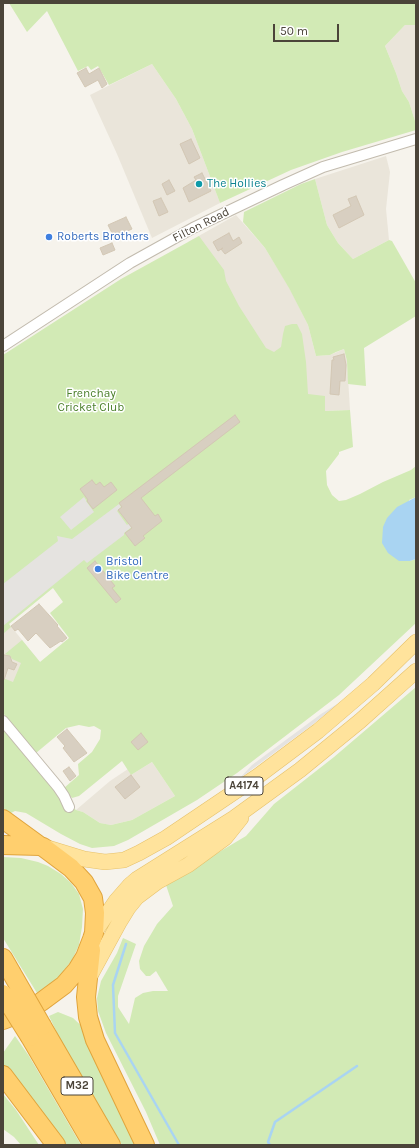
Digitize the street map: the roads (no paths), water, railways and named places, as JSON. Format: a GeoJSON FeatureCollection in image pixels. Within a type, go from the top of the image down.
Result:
{"type":"FeatureCollection","features":[{"type":"Feature","properties":{"kind":"highway"},"geometry":{"type":"LineString","coordinates":[[3,819],[71,868],[84,882],[93,898],[95,913],[86,997],[88,1017],[95,1040],[145,1145]]}},
{"type":"Feature","properties":{"kind":"highway"},"geometry":{"type":"LineString","coordinates":[[3,846],[42,846]]}},
{"type":"Feature","properties":{"kind":"highway"},"geometry":{"type":"LineString","coordinates":[[3,1020],[26,1011],[64,985],[81,964],[93,936]]}},
{"type":"Feature","properties":{"kind":"highway","name":"M32"},"geometry":{"type":"LineString","coordinates":[[7,965],[36,1032],[93,1145]]}},
{"type":"Feature","properties":{"kind":"highway","name":"M32"},"geometry":{"type":"LineString","coordinates":[[3,994],[36,1032],[111,1145]]}},
{"type":"Feature","properties":{"kind":"highway"},"geometry":{"type":"LineString","coordinates":[[3,1075],[56,1145]]}},
{"type":"Feature","properties":{"kind":"main road","name":"A4174"},"geometry":{"type":"LineString","coordinates":[[42,846],[84,859],[105,862],[124,860],[139,853],[166,838],[258,776],[318,731],[373,684],[416,642]]}},
{"type":"Feature","properties":{"kind":"main road","name":"A4174"},"geometry":{"type":"LineString","coordinates":[[93,936],[116,901],[137,879],[217,829],[300,770],[360,721],[416,671]]}},
{"type":"Feature","properties":{"kind":"main road","name":"A4174"},"geometry":{"type":"LineString","coordinates":[[88,979],[120,921],[128,908],[138,897],[157,882],[188,864],[225,838],[250,806]]}},
{"type":"Feature","properties":{"kind":"street","name":"Filton Road"},"geometry":{"type":"LineString","coordinates":[[3,346],[130,263],[193,228],[283,185],[323,168],[416,140]]}},
{"type":"Feature","properties":{"kind":"street"},"geometry":{"type":"LineString","coordinates":[[3,721],[58,787],[69,807]]}},
{"type":"Feature","properties":{"kind":"water"},"geometry":{"type":"Polygon","coordinates":[[[416,497],[416,559],[410,561],[399,561],[388,553],[382,543],[383,527],[387,518],[397,507],[416,497]]]}},
{"type":"Feature","properties":{"kind":"waterway"},"geometry":{"type":"LineString","coordinates":[[126,944],[113,985],[115,1033],[179,1145]]}},
{"type":"Feature","properties":{"kind":"waterway"},"geometry":{"type":"LineString","coordinates":[[270,1145],[268,1142],[275,1122],[357,1066]]}},
{"type":"Feature","properties":{"kind":"place","name":"The Hollies"},"geometry":{"type":"Point","coordinates":[199,184]}},
{"type":"Feature","properties":{"kind":"place","name":"Roberts Brothers"},"geometry":{"type":"Point","coordinates":[49,237]}},
{"type":"Feature","properties":{"kind":"place","name":"Bristol Bike Centre"},"geometry":{"type":"Point","coordinates":[98,569]}},
{"type":"Feature","properties":{"kind":"park label","name":"Frenchay Cricket Club"},"geometry":{"type":"Point","coordinates":[91,401]}}]}
